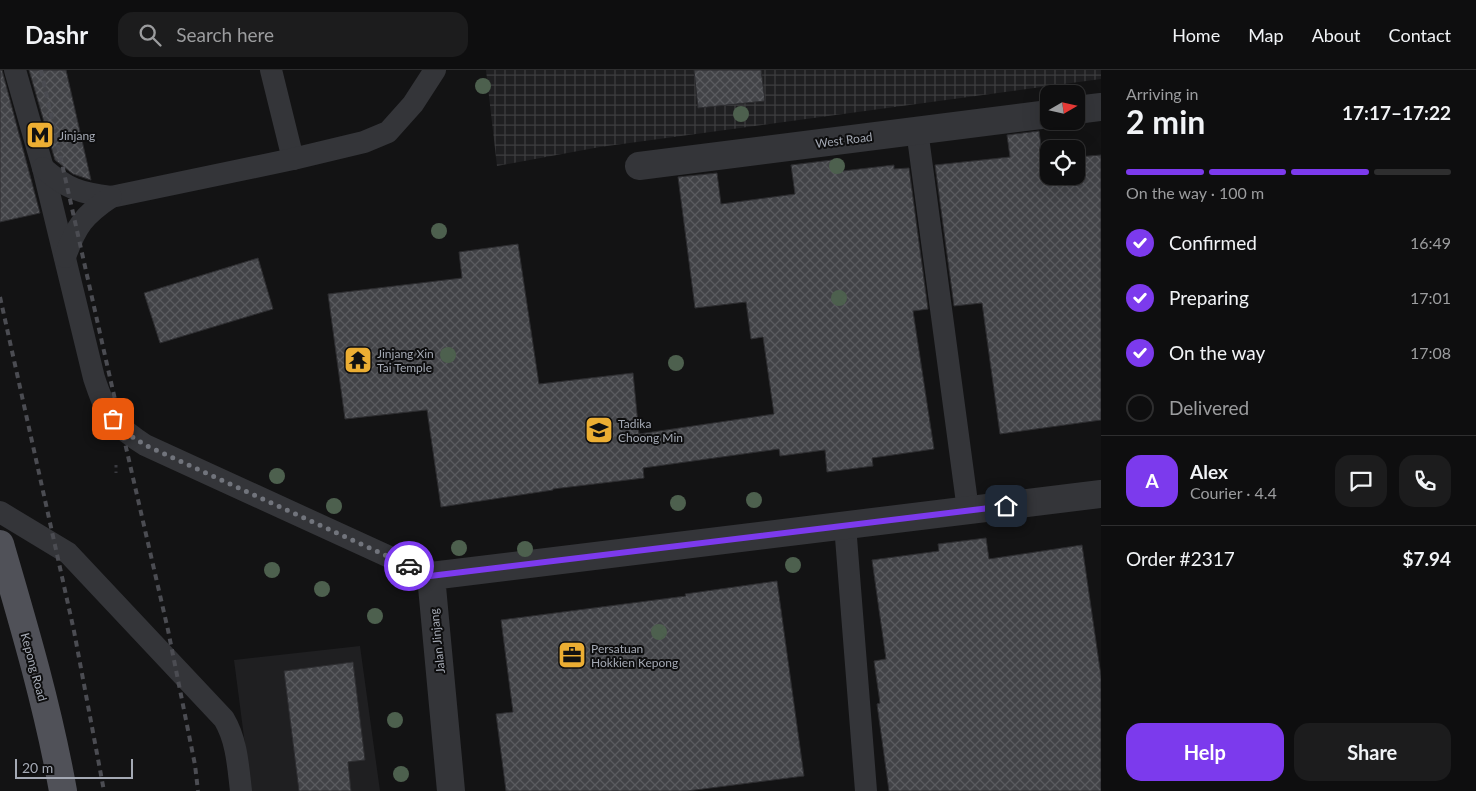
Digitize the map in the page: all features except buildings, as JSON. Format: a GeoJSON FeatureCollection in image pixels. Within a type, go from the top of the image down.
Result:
{"type":"FeatureCollection","features":[{"type":"Feature","properties":{"kind":"main road","name":"Kepong Road"},"geometry":{"type":"LineString","coordinates":[[0,544],[52,734],[63,791]]}},
{"type":"Feature","properties":{"kind":"street"},"geometry":{"type":"LineString","coordinates":[[1085,109],[1101,107]]}},
{"type":"Feature","properties":{"kind":"street","name":"West Road"},"geometry":{"type":"LineString","coordinates":[[639,166],[1040,115]]}},
{"type":"Feature","properties":{"kind":"street"},"geometry":{"type":"LineString","coordinates":[[430,576],[1101,494]]}},
{"type":"Feature","properties":{"kind":"street","name":"Jalan Jinjang"},"geometry":{"type":"LineString","coordinates":[[430,576],[452,791]]}},
{"type":"Feature","properties":{"kind":"lane"},"geometry":{"type":"LineString","coordinates":[[15,70],[43,168],[94,378],[102,400],[113,419],[128,434],[145,445],[430,576]]}},
{"type":"Feature","properties":{"kind":"lane"},"geometry":{"type":"LineString","coordinates":[[271,70],[293,159]]}},
{"type":"Feature","properties":{"kind":"lane"},"geometry":{"type":"LineString","coordinates":[[43,168],[59,181],[72,188],[88,194],[111,197],[293,159],[364,142],[388,132],[413,104],[435,70]]}},
{"type":"Feature","properties":{"kind":"lane"},"geometry":{"type":"LineString","coordinates":[[917,130],[968,510]]}},
{"type":"Feature","properties":{"kind":"lane"},"geometry":{"type":"LineString","coordinates":[[65,257],[72,237],[81,223],[93,209],[111,197]]}},
{"type":"Feature","properties":{"kind":"lane"},"geometry":{"type":"LineString","coordinates":[[0,512],[68,553],[224,719],[235,742],[241,791]]}},
{"type":"Feature","properties":{"kind":"lane"},"geometry":{"type":"LineString","coordinates":[[845,525],[866,791]]}},
{"type":"Feature","properties":{"kind":"shaded area"},"geometry":{"type":"Polygon","coordinates":[[[486,70],[1101,70],[1101,79],[1057,85],[1040,85],[1040,87],[600,147],[497,166],[486,70]]]}},
{"type":"Feature","properties":{"kind":"shaded area"},"geometry":{"type":"Polygon","coordinates":[[[360,646],[380,791],[251,791],[234,660],[360,646]]]}},
{"type":"Feature","properties":{"kind":"railway"},"geometry":{"type":"LineString","coordinates":[[41,70],[168,630],[195,765],[198,791]]}},
{"type":"Feature","properties":{"kind":"railway"},"geometry":{"type":"LineString","coordinates":[[0,297],[74,631],[104,791]]}},
{"type":"Feature","properties":{"kind":"way so far"},"geometry":{"type":"LineString","coordinates":[[113,419],[128,434],[145,445],[409,566]]}},
{"type":"Feature","properties":{"kind":"place","name":"Jinjang"},"geometry":{"type":"Point","coordinates":[40,135]}},
{"type":"Feature","properties":{"kind":"place","name":"Jinjang Xin Tai Temple"},"geometry":{"type":"Point","coordinates":[358,360]}},
{"type":"Feature","properties":{"kind":"place","name":"Tadika Choong Min"},"geometry":{"type":"Point","coordinates":[599,430]}},
{"type":"Feature","properties":{"kind":"place","name":"Persatuan Hokkien Kepong"},"geometry":{"type":"Point","coordinates":[572,655]}},
{"type":"Feature","properties":{"kind":"route"},"geometry":{"type":"LineString","coordinates":[[409,566],[430,576],[1006,506]]}}]}
